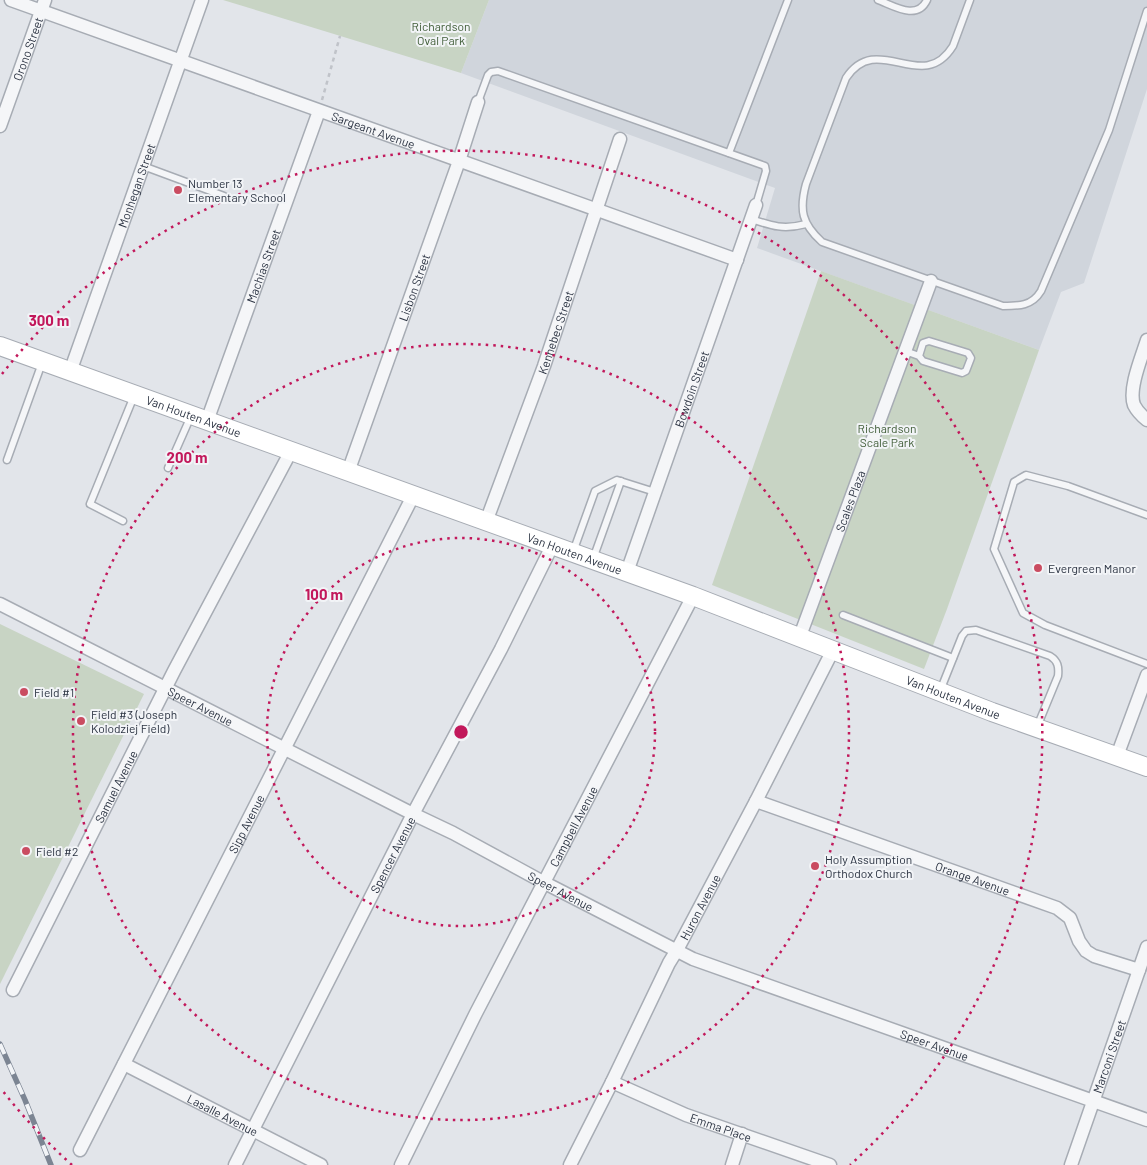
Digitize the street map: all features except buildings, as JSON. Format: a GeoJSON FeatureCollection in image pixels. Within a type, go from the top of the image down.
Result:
{"type":"FeatureCollection","features":[{"type":"Feature","properties":{"kind":"main road","name":"Van Houten Avenue"},"geometry":{"type":"LineString","coordinates":[[0,346],[693,596],[940,692],[1147,767]]}},
{"type":"Feature","properties":{"kind":"street","name":"Sargeant Avenue"},"geometry":{"type":"LineString","coordinates":[[11,0],[43,6],[180,62],[737,260]]}},
{"type":"Feature","properties":{"kind":"street","name":"Monhegan Street"},"geometry":{"type":"LineString","coordinates":[[70,372],[202,0]]}},
{"type":"Feature","properties":{"kind":"street","name":"Orono Street"},"geometry":{"type":"LineString","coordinates":[[0,126],[43,6]]}},
{"type":"Feature","properties":{"kind":"street","name":"Lisbon Street"},"geometry":{"type":"LineString","coordinates":[[348,472],[459,161],[478,102]]}},
{"type":"Feature","properties":{"kind":"street","name":"Machias Street"},"geometry":{"type":"LineString","coordinates":[[199,418],[319,111]]}},
{"type":"Feature","properties":{"kind":"street","name":"Kennebec Street"},"geometry":{"type":"LineString","coordinates":[[486,522],[544,366],[620,139]]}},
{"type":"Feature","properties":{"kind":"street","name":"Bowdoin Street"},"geometry":{"type":"LineString","coordinates":[[627,572],[756,205]]}},
{"type":"Feature","properties":{"kind":"street","name":"Scales Plaza"},"geometry":{"type":"LineString","coordinates":[[800,636],[931,281]]}},
{"type":"Feature","properties":{"kind":"street"},"geometry":{"type":"LineString","coordinates":[[1147,340],[1132,392],[1134,405],[1147,420]]}},
{"type":"Feature","properties":{"kind":"street","name":"Samuel Avenue"},"geometry":{"type":"LineString","coordinates":[[13,990],[166,689],[291,451]]}},
{"type":"Feature","properties":{"kind":"street","name":"Sipp Avenue"},"geometry":{"type":"LineString","coordinates":[[80,1150],[413,496]]}},
{"type":"Feature","properties":{"kind":"street","name":"Spencer Avenue"},"geometry":{"type":"LineString","coordinates":[[235,1165],[413,814],[501,649],[552,546]]}},
{"type":"Feature","properties":{"kind":"street","name":"Campbell Avenue"},"geometry":{"type":"LineString","coordinates":[[401,1165],[543,882],[693,596]]}},
{"type":"Feature","properties":{"kind":"street","name":"Speer Avenue"},"geometry":{"type":"LineString","coordinates":[[0,604],[413,814],[454,833],[543,882],[693,959],[1147,1120]]}},
{"type":"Feature","properties":{"kind":"street","name":"Huron Avenue"},"geometry":{"type":"LineString","coordinates":[[570,1165],[669,963],[756,801],[833,650]]}},
{"type":"Feature","properties":{"kind":"street"},"geometry":{"type":"LineString","coordinates":[[1117,756],[1147,675]]}},
{"type":"Feature","properties":{"kind":"street","name":"Orange Avenue"},"geometry":{"type":"LineString","coordinates":[[756,801],[1057,908],[1070,918],[1079,942],[1086,951],[1094,956],[1139,970]]}},
{"type":"Feature","properties":{"kind":"street","name":"Marconi Street"},"geometry":{"type":"LineString","coordinates":[[1070,1165],[1147,947]]}},
{"type":"Feature","properties":{"kind":"street","name":"Lasalle Avenue"},"geometry":{"type":"LineString","coordinates":[[124,1064],[321,1165]]}},
{"type":"Feature","properties":{"kind":"street","name":"Emma Place"},"geometry":{"type":"LineString","coordinates":[[612,1082],[686,1114],[830,1165]]}},
{"type":"Feature","properties":{"kind":"street"},"geometry":{"type":"LineString","coordinates":[[732,1165],[742,1134]]}},
{"type":"Feature","properties":{"kind":"lane"},"geometry":{"type":"LineString","coordinates":[[729,153],[788,0]]}},
{"type":"Feature","properties":{"kind":"lane"},"geometry":{"type":"LineString","coordinates":[[878,0],[908,11],[916,11],[924,6],[927,0]]}},
{"type":"Feature","properties":{"kind":"lane"},"geometry":{"type":"LineString","coordinates":[[970,0],[950,52],[936,62],[918,67],[875,58],[866,60],[851,70],[846,78],[806,184],[802,209],[806,224],[822,242],[1003,306],[1024,305],[1032,302],[1037,296],[1108,130],[1147,11]]}},
{"type":"Feature","properties":{"kind":"lane"},"geometry":{"type":"LineString","coordinates":[[478,102],[488,75],[491,72],[498,71],[765,166],[766,171],[756,205]]}},
{"type":"Feature","properties":{"kind":"lane"},"geometry":{"type":"LineString","coordinates":[[143,166],[224,196]]}},
{"type":"Feature","properties":{"kind":"lane"},"geometry":{"type":"LineString","coordinates":[[751,219],[776,227],[787,228],[806,224]]}},
{"type":"Feature","properties":{"kind":"lane"},"geometry":{"type":"LineString","coordinates":[[905,351],[919,356],[923,361],[962,373],[966,371],[971,358],[968,353],[929,341],[923,343],[919,356]]}},
{"type":"Feature","properties":{"kind":"lane"},"geometry":{"type":"LineString","coordinates":[[7,460],[43,362]]}},
{"type":"Feature","properties":{"kind":"lane"},"geometry":{"type":"LineString","coordinates":[[123,521],[90,504],[134,395]]}},
{"type":"Feature","properties":{"kind":"lane"},"geometry":{"type":"LineString","coordinates":[[168,468],[199,418]]}},
{"type":"Feature","properties":{"kind":"lane"},"geometry":{"type":"LineString","coordinates":[[1147,515],[1068,486],[1026,475],[1014,482],[994,549],[1023,613],[1045,625],[1147,664]]}},
{"type":"Feature","properties":{"kind":"lane"},"geometry":{"type":"LineString","coordinates":[[573,553],[595,490],[617,480],[655,492]]}},
{"type":"Feature","properties":{"kind":"lane"},"geometry":{"type":"LineString","coordinates":[[592,560],[621,482]]}},
{"type":"Feature","properties":{"kind":"lane"},"geometry":{"type":"LineString","coordinates":[[843,615],[953,658]]}},
{"type":"Feature","properties":{"kind":"lane"},"geometry":{"type":"LineString","coordinates":[[940,692],[962,636],[966,631],[976,630],[1050,656],[1056,660],[1059,668],[1058,676],[1037,728]]}},
{"type":"Feature","properties":{"kind":"path"},"geometry":{"type":"LineString","coordinates":[[319,111],[340,36]]}},
{"type":"Feature","properties":{"kind":"shaded area"},"geometry":{"type":"Polygon","coordinates":[[[489,0],[1147,0],[1147,89],[1084,283],[1061,292],[1039,350],[757,248],[775,188],[461,73],[489,0]]]}},
{"type":"Feature","properties":{"kind":"green space","name":"Richardson Oval Park"},"geometry":{"type":"Polygon","coordinates":[[[223,0],[489,0],[461,73],[223,0]]]}},
{"type":"Feature","properties":{"kind":"green space","name":"Richardson Scale Park"},"geometry":{"type":"Polygon","coordinates":[[[821,271],[1039,350],[924,669],[712,585],[821,271]]]}},
{"type":"Feature","properties":{"kind":"green space"},"geometry":{"type":"Polygon","coordinates":[[[0,624],[144,694],[0,984],[0,624]]]}},
{"type":"Feature","properties":{"kind":"railway"},"geometry":{"type":"LineString","coordinates":[[0,1044],[51,1165]]}},
{"type":"Feature","properties":{"kind":"place","name":"Number 13 Elementary School"},"geometry":{"type":"Point","coordinates":[178,190]}},
{"type":"Feature","properties":{"kind":"place","name":"Evergreen Manor"},"geometry":{"type":"Point","coordinates":[1038,568]}},
{"type":"Feature","properties":{"kind":"place","name":"Field #1"},"geometry":{"type":"Point","coordinates":[24,692]}},
{"type":"Feature","properties":{"kind":"place","name":"Field #3 (Joseph Kolodziej Field)"},"geometry":{"type":"Point","coordinates":[81,721]}},
{"type":"Feature","properties":{"kind":"place","name":"Field #2"},"geometry":{"type":"Point","coordinates":[26,851]}},
{"type":"Feature","properties":{"kind":"place","name":"Holy Assumption Orthodox Church"},"geometry":{"type":"Point","coordinates":[815,866]}}]}
